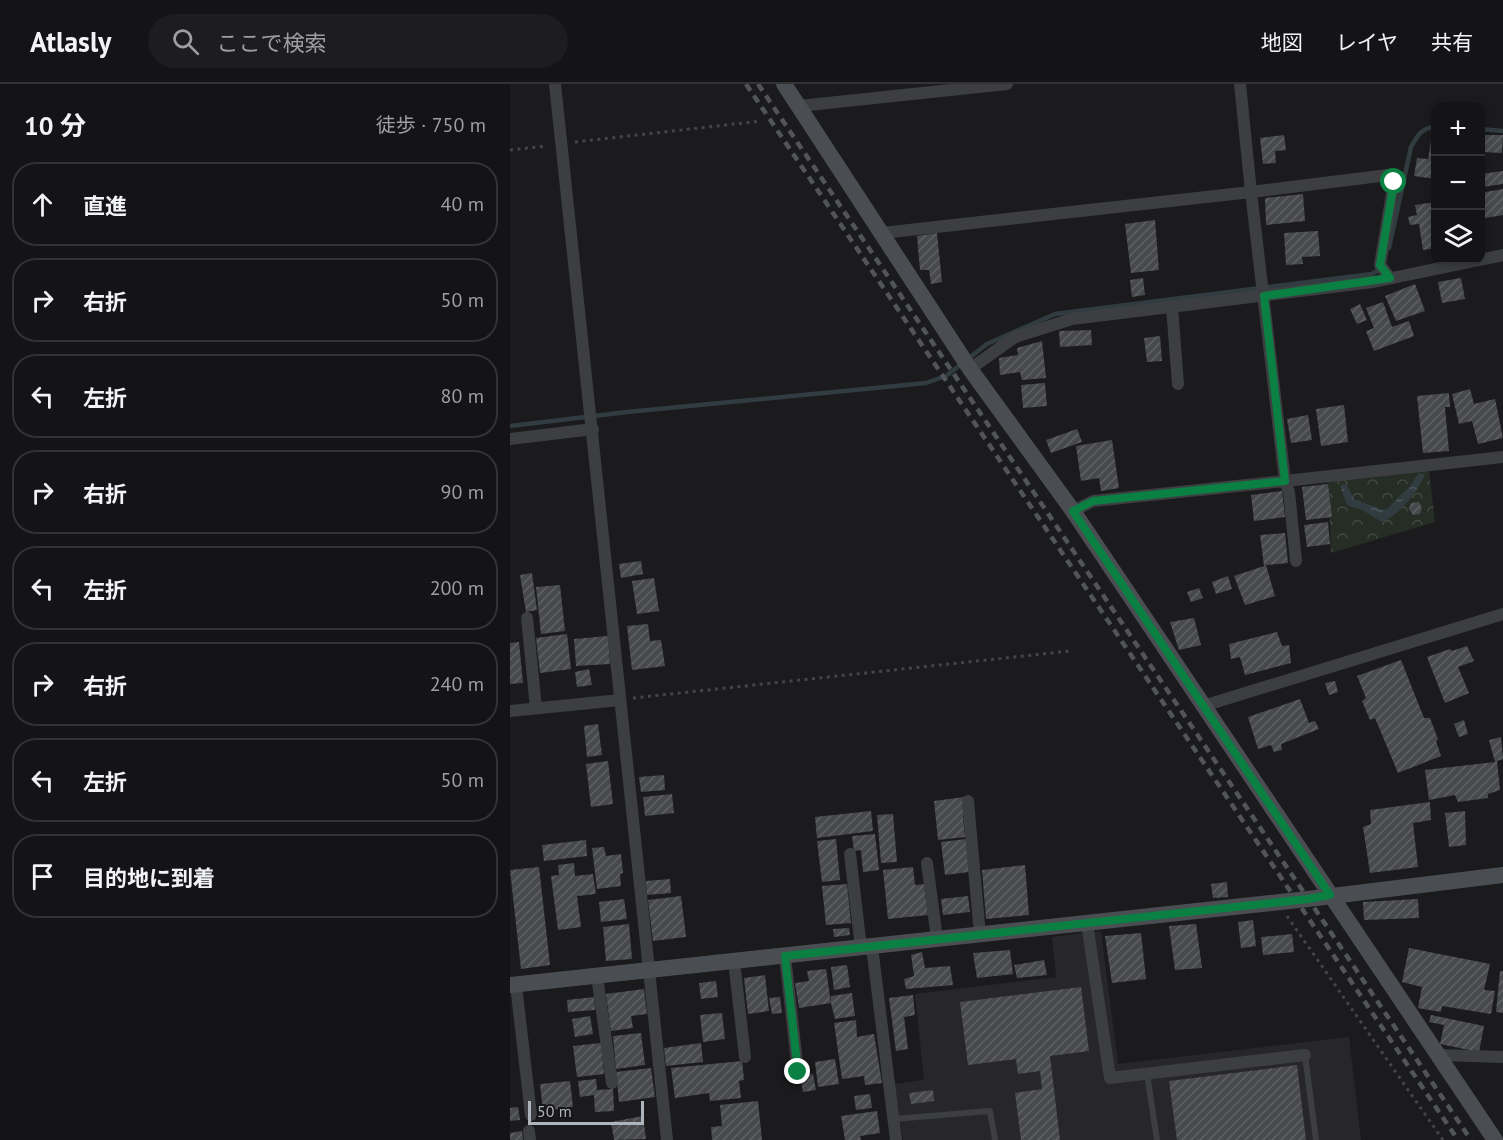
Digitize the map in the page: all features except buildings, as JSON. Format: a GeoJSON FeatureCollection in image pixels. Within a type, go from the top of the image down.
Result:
{"type":"FeatureCollection","features":[{"type":"Feature","properties":{"kind":"street"},"geometry":{"type":"LineString","coordinates":[[555,84],[667,1140]]}},
{"type":"Feature","properties":{"kind":"street"},"geometry":{"type":"LineString","coordinates":[[784,84],[970,369],[1073,511],[1495,1140]]}},
{"type":"Feature","properties":{"kind":"street"},"geometry":{"type":"LineString","coordinates":[[799,106],[1007,84]]}},
{"type":"Feature","properties":{"kind":"street"},"geometry":{"type":"LineString","coordinates":[[1240,84],[1296,561]]}},
{"type":"Feature","properties":{"kind":"street"},"geometry":{"type":"LineString","coordinates":[[882,233],[1388,176],[1394,182],[1380,265],[1390,278]]}},
{"type":"Feature","properties":{"kind":"street"},"geometry":{"type":"LineString","coordinates":[[970,369],[1015,337],[1072,319],[1390,278],[1503,255]]}},
{"type":"Feature","properties":{"kind":"street"},"geometry":{"type":"LineString","coordinates":[[1172,307],[1178,384]]}},
{"type":"Feature","properties":{"kind":"street"},"geometry":{"type":"LineString","coordinates":[[510,439],[593,429]]}},
{"type":"Feature","properties":{"kind":"street"},"geometry":{"type":"LineString","coordinates":[[1073,511],[1093,501],[1503,457]]}},
{"type":"Feature","properties":{"kind":"street"},"geometry":{"type":"LineString","coordinates":[[1203,706],[1503,614]]}},
{"type":"Feature","properties":{"kind":"street"},"geometry":{"type":"LineString","coordinates":[[527,618],[536,708]]}},
{"type":"Feature","properties":{"kind":"street"},"geometry":{"type":"LineString","coordinates":[[510,711],[620,700]]}},
{"type":"Feature","properties":{"kind":"street"},"geometry":{"type":"LineString","coordinates":[[968,801],[980,935]]}},
{"type":"Feature","properties":{"kind":"street"},"geometry":{"type":"LineString","coordinates":[[850,854],[867,947],[896,1140]]}},
{"type":"Feature","properties":{"kind":"street"},"geometry":{"type":"LineString","coordinates":[[927,863],[937,939]]}},
{"type":"Feature","properties":{"kind":"street"},"geometry":{"type":"LineString","coordinates":[[531,1115],[513,985],[1278,902],[1503,874]]}},
{"type":"Feature","properties":{"kind":"street"},"geometry":{"type":"LineString","coordinates":[[1087,923],[1110,1078],[1305,1055]]}},
{"type":"Feature","properties":{"kind":"street"},"geometry":{"type":"LineString","coordinates":[[785,956],[798,1072]]}},
{"type":"Feature","properties":{"kind":"street"},"geometry":{"type":"LineString","coordinates":[[734,961],[745,1057]]}},
{"type":"Feature","properties":{"kind":"street"},"geometry":{"type":"LineString","coordinates":[[597,976],[612,1083]]}},
{"type":"Feature","properties":{"kind":"street"},"geometry":{"type":"LineString","coordinates":[[1438,1055],[1503,1057]]}},
{"type":"Feature","properties":{"kind":"lane"},"geometry":{"type":"LineString","coordinates":[[1305,1055],[1316,1140]]}},
{"type":"Feature","properties":{"kind":"lane"},"geometry":{"type":"LineString","coordinates":[[1147,1074],[1157,1140]]}},
{"type":"Feature","properties":{"kind":"lane"},"geometry":{"type":"LineString","coordinates":[[894,1119],[990,1111],[995,1140]]}},
{"type":"Feature","properties":{"kind":"path"},"geometry":{"type":"LineString","coordinates":[[510,150],[761,121]]}},
{"type":"Feature","properties":{"kind":"path"},"geometry":{"type":"LineString","coordinates":[[620,700],[1070,651]]}},
{"type":"Feature","properties":{"kind":"path"},"geometry":{"type":"LineString","coordinates":[[1278,902],[1443,1140]]}},
{"type":"Feature","properties":{"kind":"shaded area"},"geometry":{"type":"Polygon","coordinates":[[[1101,931],[1118,1064],[1349,1037],[1361,1140],[903,1140],[894,1084],[924,1080],[915,994],[1056,977],[1052,937],[1101,931]]]}},
{"type":"Feature","properties":{"kind":"green space"},"geometry":{"type":"Polygon","coordinates":[[[1429,470],[1435,522],[1331,553],[1328,482],[1429,470]]]}},
{"type":"Feature","properties":{"kind":"water"},"geometry":{"type":"Polygon","coordinates":[[[1419,473],[1425,474],[1413,495],[1395,514],[1382,522],[1362,510],[1347,505],[1340,486],[1346,483],[1354,499],[1383,510],[1387,509],[1410,486],[1419,473]]]}},
{"type":"Feature","properties":{"kind":"waterway"},"geometry":{"type":"LineString","coordinates":[[1389,248],[1411,147],[1418,136],[1431,127]]}},
{"type":"Feature","properties":{"kind":"waterway"},"geometry":{"type":"LineString","coordinates":[[1485,129],[1503,131]]}},
{"type":"Feature","properties":{"kind":"waterway"},"geometry":{"type":"LineString","coordinates":[[510,426],[627,412],[926,383],[946,376],[987,344],[1055,314],[1372,274],[1380,269]]}},
{"type":"Feature","properties":{"kind":"railway"},"geometry":{"type":"LineString","coordinates":[[746,84],[1458,1140]]}},
{"type":"Feature","properties":{"kind":"railway"},"geometry":{"type":"LineString","coordinates":[[758,84],[1471,1140]]}},
{"type":"Feature","properties":{"kind":"route"},"geometry":{"type":"LineString","coordinates":[[798,1072],[785,956],[1330,895],[1073,511],[1093,501],[1285,481],[1264,296],[1390,278],[1380,265],[1394,182]]}}]}
